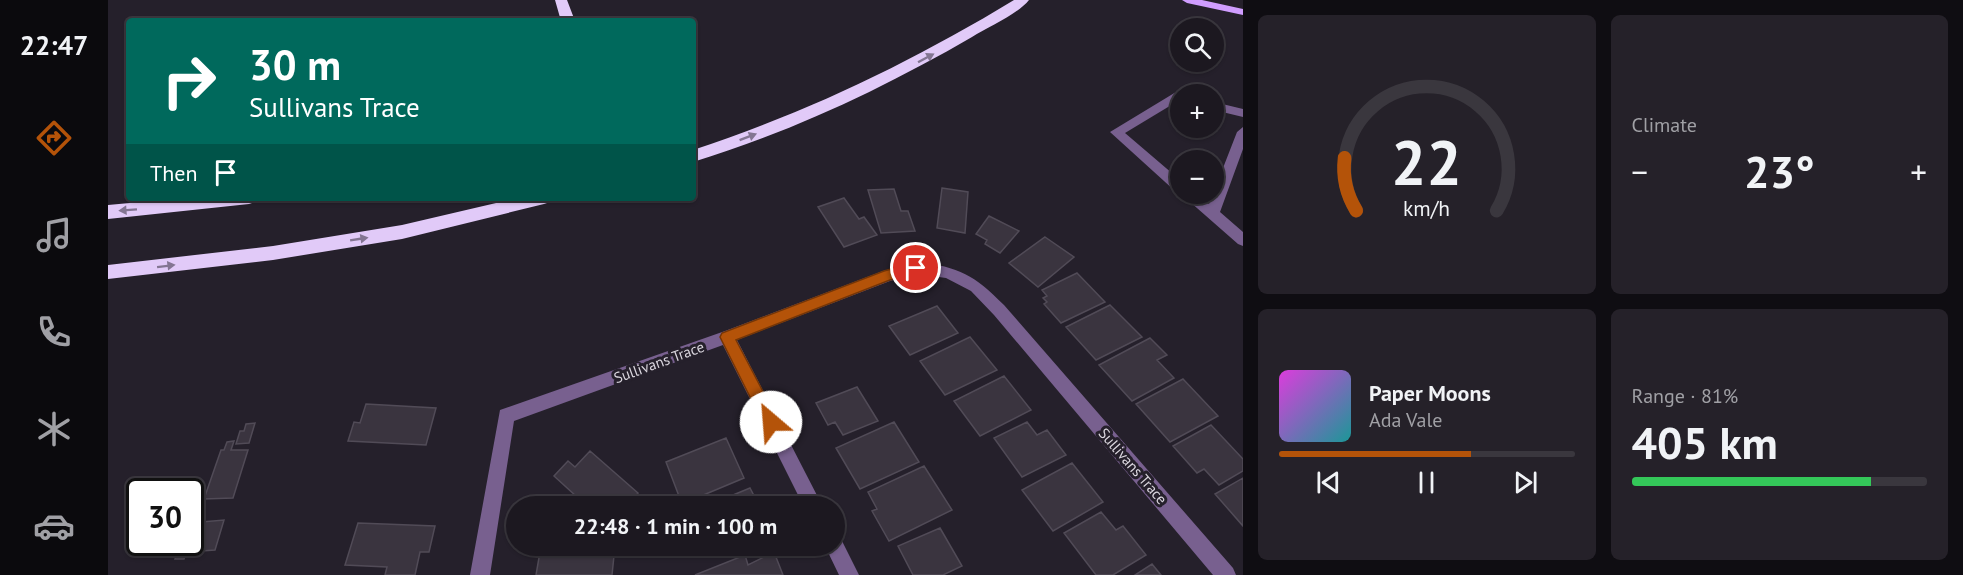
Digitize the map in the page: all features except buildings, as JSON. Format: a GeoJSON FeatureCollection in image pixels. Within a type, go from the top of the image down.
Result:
{"type":"FeatureCollection","features":[{"type":"Feature","properties":{"kind":"highway"},"geometry":{"type":"LineString","coordinates":[[561,0],[567,18]]}},
{"type":"Feature","properties":{"kind":"highway"},"geometry":{"type":"LineString","coordinates":[[696,155],[815,110],[890,77],[958,41],[1023,0]]}},
{"type":"Feature","properties":{"kind":"highway"},"geometry":{"type":"LineString","coordinates":[[108,212],[219,201]]}},
{"type":"Feature","properties":{"kind":"highway"},"geometry":{"type":"LineString","coordinates":[[108,272],[273,253],[402,232],[531,201]]}},
{"type":"Feature","properties":{"kind":"main road"},"geometry":{"type":"LineString","coordinates":[[1187,0],[1243,12]]}},
{"type":"Feature","properties":{"kind":"street"},"geometry":{"type":"LineString","coordinates":[[1170,100],[1116,132],[1170,178]]}},
{"type":"Feature","properties":{"kind":"street"},"geometry":{"type":"LineString","coordinates":[[1224,108],[1243,113]]}},
{"type":"Feature","properties":{"kind":"street"},"geometry":{"type":"LineString","coordinates":[[1212,214],[1243,132]]}},
{"type":"Feature","properties":{"kind":"street"},"geometry":{"type":"LineString","coordinates":[[1200,204],[1243,240]]}},
{"type":"Feature","properties":{"kind":"street","name":"Sullivans Trace"},"geometry":{"type":"LineString","coordinates":[[480,575],[506,416],[727,337],[888,275],[916,268],[948,272],[976,287],[999,310],[1226,575]]}},
{"type":"Feature","properties":{"kind":"street"},"geometry":{"type":"LineString","coordinates":[[727,337],[808,496]]}},
{"type":"Feature","properties":{"kind":"street"},"geometry":{"type":"LineString","coordinates":[[839,556],[849,575]]}},
{"type":"Feature","properties":{"kind":"route"},"geometry":{"type":"LineString","coordinates":[[771,422],[727,337],[888,275],[916,268]]}}]}
